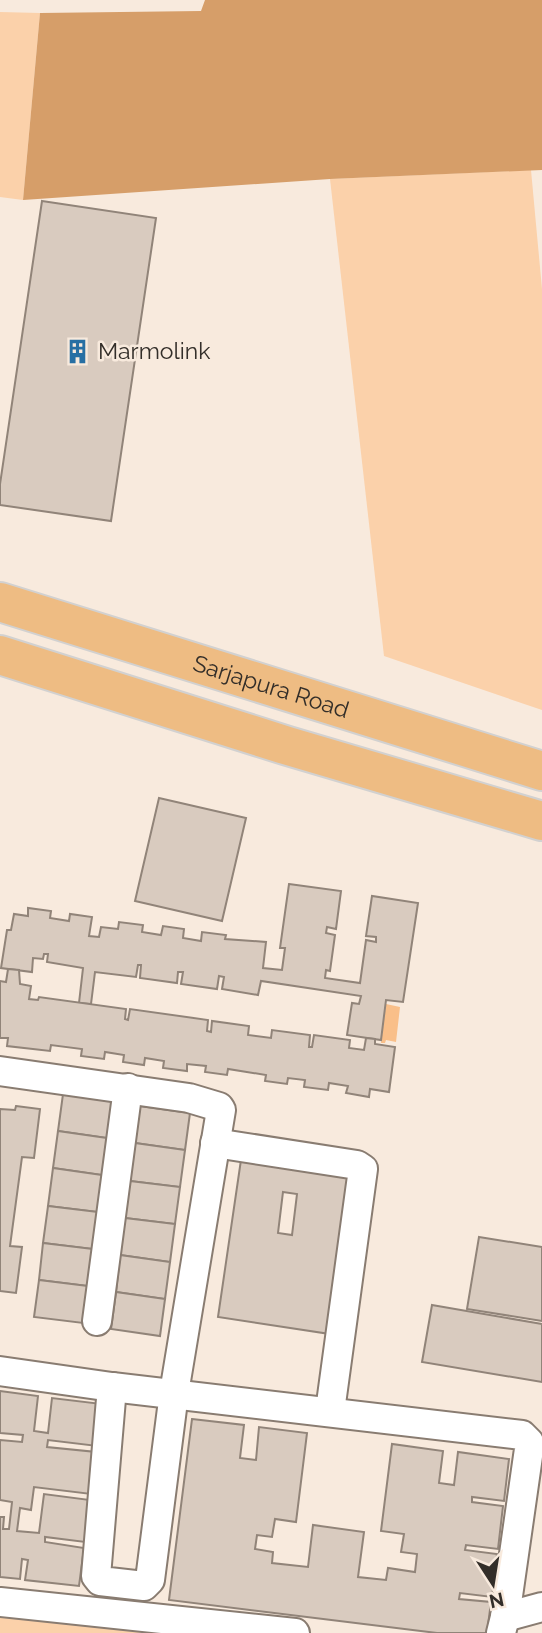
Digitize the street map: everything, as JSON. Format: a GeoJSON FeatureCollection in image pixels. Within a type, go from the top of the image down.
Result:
{"type":"FeatureCollection","features":[{"type":"Feature","properties":{"kind":"main road","name":"Sarjapura Road"},"geometry":{"type":"LineString","coordinates":[[0,603],[542,771]]}},
{"type":"Feature","properties":{"kind":"main road"},"geometry":{"type":"LineString","coordinates":[[0,654],[288,746],[542,821]]}},
{"type":"Feature","properties":{"kind":"street"},"geometry":{"type":"LineString","coordinates":[[0,1071],[189,1098],[219,1107],[221,1110],[174,1393],[150,1580],[144,1586],[100,1581],[96,1576],[113,1387]]}},
{"type":"Feature","properties":{"kind":"street"},"geometry":{"type":"LineString","coordinates":[[97,1321],[128,1088]]}},
{"type":"Feature","properties":{"kind":"street"},"geometry":{"type":"LineString","coordinates":[[215,1143],[357,1165],[363,1170],[330,1411]]}},
{"type":"Feature","properties":{"kind":"street"},"geometry":{"type":"LineString","coordinates":[[0,1371],[113,1387],[522,1435],[530,1442],[503,1625]]}},
{"type":"Feature","properties":{"kind":"street"},"geometry":{"type":"LineString","coordinates":[[0,1602],[295,1633]]}},
{"type":"Feature","properties":{"kind":"street"},"geometry":{"type":"LineString","coordinates":[[503,1625],[542,1607]]}},
{"type":"Feature","properties":{"kind":"shaded area"},"geometry":{"type":"Polygon","coordinates":[[[205,0],[542,0],[542,170],[330,179],[23,200],[40,13],[201,11],[205,0]]]}},
{"type":"Feature","properties":{"kind":"shaded area"},"geometry":{"type":"Polygon","coordinates":[[[0,12],[40,13],[23,200],[0,197],[0,12]]]}},
{"type":"Feature","properties":{"kind":"shaded area"},"geometry":{"type":"Polygon","coordinates":[[[531,170],[542,289],[542,710],[384,656],[330,179],[531,170]]]}},
{"type":"Feature","properties":{"kind":"shaded area"},"geometry":{"type":"Polygon","coordinates":[[[386,1004],[400,1007],[396,1042],[386,1040],[381,1043],[386,1004]]]}},
{"type":"Feature","properties":{"kind":"shaded area"},"geometry":{"type":"Polygon","coordinates":[[[0,1616],[146,1633],[0,1633],[0,1616]]]}},
{"type":"Feature","properties":{"kind":"building","name":"Marmolink"},"geometry":{"type":"Polygon","coordinates":[[[42,201],[156,218],[111,521],[0,505],[0,484],[42,201]]]}},
{"type":"Feature","properties":{"kind":"building"},"geometry":{"type":"Polygon","coordinates":[[[159,798],[246,818],[222,921],[135,901],[159,798]]]}},
{"type":"Feature","properties":{"kind":"building"},"geometry":{"type":"Polygon","coordinates":[[[289,884],[341,891],[336,929],[327,927],[326,933],[335,935],[330,971],[326,970],[325,978],[360,983],[366,940],[376,942],[376,937],[366,936],[372,896],[418,903],[403,1002],[386,1000],[381,1040],[347,1035],[352,1003],[359,1004],[361,996],[261,981],[258,995],[222,989],[224,977],[219,976],[217,989],[181,984],[183,972],[178,972],[177,983],[140,978],[141,965],[138,965],[136,977],[95,972],[91,1004],[79,1003],[83,968],[47,962],[48,954],[44,954],[43,959],[33,958],[32,972],[1,968],[7,930],[11,930],[14,914],[28,916],[28,908],[51,911],[50,918],[69,921],[70,914],[92,917],[89,936],[99,937],[101,927],[118,929],[119,922],[143,925],[142,932],[161,935],[163,926],[184,929],[183,938],[201,941],[202,932],[226,935],[225,939],[266,942],[263,968],[282,970],[285,948],[280,948],[289,884]]]}},
{"type":"Feature","properties":{"kind":"building"},"geometry":{"type":"Polygon","coordinates":[[[8,969],[19,970],[20,984],[31,986],[29,999],[38,1000],[39,997],[126,1009],[125,1019],[128,1020],[130,1009],[208,1020],[207,1031],[211,1032],[212,1021],[249,1026],[248,1035],[271,1038],[272,1030],[310,1035],[309,1047],[312,1047],[314,1035],[350,1040],[349,1048],[364,1050],[366,1038],[375,1039],[375,1044],[395,1047],[389,1092],[370,1089],[369,1097],[346,1093],[348,1086],[329,1083],[328,1090],[304,1087],[305,1080],[288,1078],[287,1084],[265,1081],[266,1075],[228,1069],[227,1075],[205,1072],[206,1066],[187,1064],[187,1071],[163,1068],[164,1061],[145,1058],[144,1065],[123,1062],[124,1055],[105,1052],[104,1059],[81,1056],[82,1049],[51,1045],[50,1051],[7,1046],[8,1038],[0,1038],[0,981],[6,982],[8,969]]]}},
{"type":"Feature","properties":{"kind":"building"},"geometry":{"type":"Polygon","coordinates":[[[63,1094],[113,1100],[107,1138],[58,1131],[63,1094]]]}},
{"type":"Feature","properties":{"kind":"building"},"geometry":{"type":"Polygon","coordinates":[[[16,1106],[40,1109],[34,1158],[22,1157],[10,1246],[22,1247],[16,1293],[0,1291],[0,1109],[15,1110],[16,1106]]]}},
{"type":"Feature","properties":{"kind":"building"},"geometry":{"type":"Polygon","coordinates":[[[140,1106],[190,1113],[185,1150],[135,1143],[140,1106]]]}},
{"type":"Feature","properties":{"kind":"building"},"geometry":{"type":"Polygon","coordinates":[[[58,1131],[107,1138],[102,1175],[53,1168],[58,1131]]]}},
{"type":"Feature","properties":{"kind":"building"},"geometry":{"type":"Polygon","coordinates":[[[135,1143],[185,1150],[180,1187],[130,1181],[135,1143]]]}},
{"type":"Feature","properties":{"kind":"building"},"geometry":{"type":"Polygon","coordinates":[[[242,1153],[355,1169],[330,1334],[218,1317],[242,1153]],[[283,1192],[278,1233],[292,1235],[297,1194],[283,1192]]]}},
{"type":"Feature","properties":{"kind":"building"},"geometry":{"type":"Polygon","coordinates":[[[53,1168],[102,1175],[98,1212],[48,1206],[53,1168]]]}},
{"type":"Feature","properties":{"kind":"building"},"geometry":{"type":"Polygon","coordinates":[[[130,1181],[180,1187],[175,1224],[125,1218],[130,1181]]]}},
{"type":"Feature","properties":{"kind":"building"},"geometry":{"type":"Polygon","coordinates":[[[48,1206],[98,1212],[93,1249],[43,1243],[48,1206]]]}},
{"type":"Feature","properties":{"kind":"building"},"geometry":{"type":"Polygon","coordinates":[[[125,1218],[175,1224],[170,1262],[120,1255],[125,1218]]]}},
{"type":"Feature","properties":{"kind":"building"},"geometry":{"type":"Polygon","coordinates":[[[479,1237],[542,1247],[542,1321],[467,1309],[479,1237]]]}},
{"type":"Feature","properties":{"kind":"building"},"geometry":{"type":"Polygon","coordinates":[[[43,1243],[93,1249],[88,1286],[39,1280],[43,1243]]]}},
{"type":"Feature","properties":{"kind":"building"},"geometry":{"type":"Polygon","coordinates":[[[120,1255],[170,1262],[165,1299],[116,1292],[120,1255]]]}},
{"type":"Feature","properties":{"kind":"building"},"geometry":{"type":"Polygon","coordinates":[[[39,1280],[88,1286],[83,1323],[34,1317],[39,1280]]]}},
{"type":"Feature","properties":{"kind":"building"},"geometry":{"type":"Polygon","coordinates":[[[116,1292],[165,1299],[160,1336],[111,1329],[116,1292]]]}},
{"type":"Feature","properties":{"kind":"building"},"geometry":{"type":"Polygon","coordinates":[[[432,1305],[542,1324],[542,1382],[422,1362],[432,1305]]]}},
{"type":"Feature","properties":{"kind":"building"},"geometry":{"type":"Polygon","coordinates":[[[0,1391],[38,1396],[34,1431],[48,1433],[52,1398],[102,1404],[97,1446],[48,1440],[47,1447],[96,1452],[91,1494],[34,1487],[31,1510],[20,1508],[17,1531],[39,1533],[44,1494],[90,1500],[85,1542],[45,1537],[45,1542],[84,1548],[79,1586],[25,1580],[28,1560],[22,1559],[20,1579],[0,1577],[0,1517],[4,1517],[3,1529],[9,1529],[12,1502],[0,1500],[0,1440],[22,1442],[23,1435],[0,1433],[0,1391]]]}},
{"type":"Feature","properties":{"kind":"building"},"geometry":{"type":"Polygon","coordinates":[[[192,1419],[244,1425],[240,1458],[256,1460],[259,1427],[307,1433],[296,1522],[275,1519],[272,1537],[257,1535],[255,1549],[273,1552],[272,1563],[308,1567],[313,1525],[364,1532],[358,1577],[386,1580],[388,1568],[415,1572],[417,1554],[401,1552],[404,1534],[381,1531],[392,1444],[443,1451],[439,1483],[454,1485],[458,1452],[509,1459],[504,1501],[472,1497],[472,1502],[503,1506],[498,1549],[466,1545],[465,1550],[497,1554],[492,1597],[460,1593],[459,1599],[491,1602],[487,1633],[437,1633],[169,1600],[192,1419]]]}},
{"type":"Feature","properties":{"kind":"place","name":"Marmolink"},"geometry":{"type":"Point","coordinates":[78,351]}}]}
